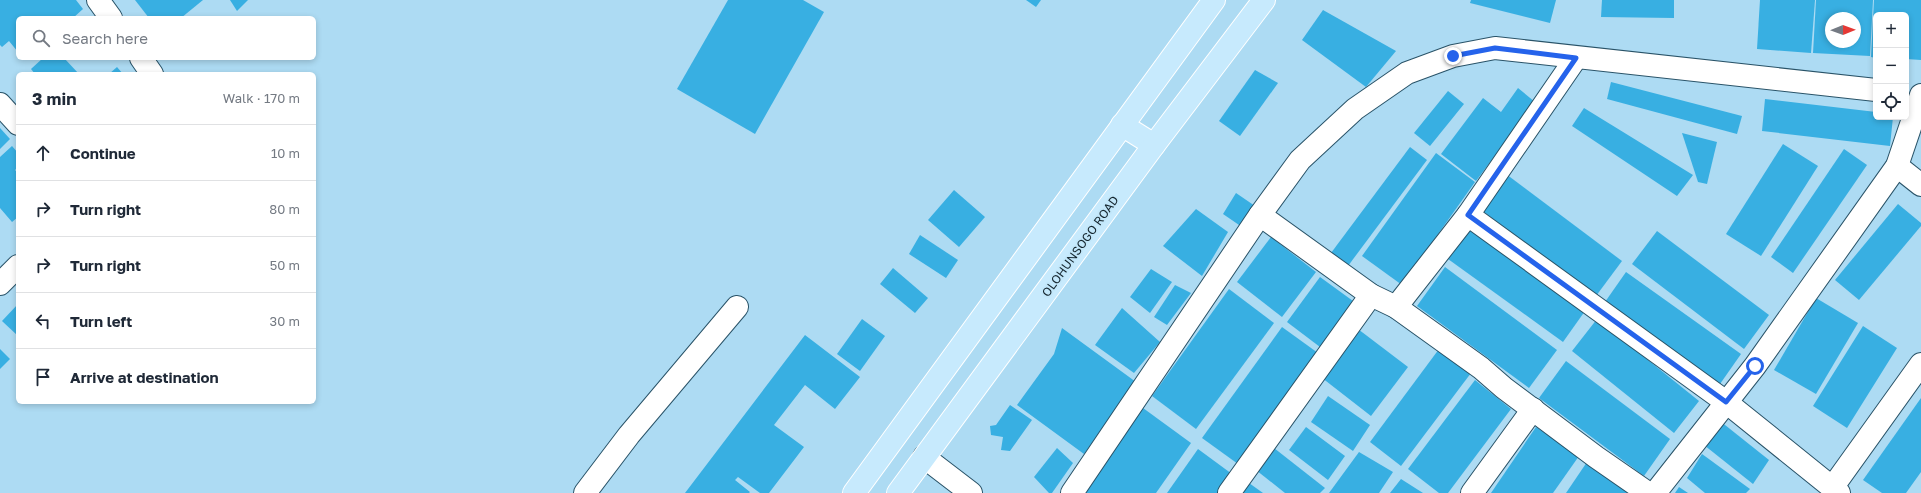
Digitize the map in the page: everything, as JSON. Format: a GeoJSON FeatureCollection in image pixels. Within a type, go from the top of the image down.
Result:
{"type":"FeatureCollection","features":[{"type":"Feature","properties":{"kind":"main road"},"geometry":{"type":"LineString","coordinates":[[854,493],[910,419],[1214,0]]}},
{"type":"Feature","properties":{"kind":"main road","name":"OLOHUNSOGO ROAD"},"geometry":{"type":"LineString","coordinates":[[898,493],[1154,145],[1264,0]]}},
{"type":"Feature","properties":{"kind":"main road"},"geometry":{"type":"LineString","coordinates":[[1122,125],[1154,145]]}},
{"type":"Feature","properties":{"kind":"street"},"geometry":{"type":"LineString","coordinates":[[98,0],[110,16]]}},
{"type":"Feature","properties":{"kind":"street"},"geometry":{"type":"LineString","coordinates":[[1072,493],[1260,215],[1300,160],[1356,109],[1407,73],[1453,56],[1495,48],[1873,90]]}},
{"type":"Feature","properties":{"kind":"street"},"geometry":{"type":"LineString","coordinates":[[1396,307],[1468,215],[1576,58]]}},
{"type":"Feature","properties":{"kind":"street"},"geometry":{"type":"LineString","coordinates":[[142,60],[151,72]]}},
{"type":"Feature","properties":{"kind":"street"},"geometry":{"type":"LineString","coordinates":[[1655,493],[1755,366],[1897,166],[1921,95],[1909,94]]}},
{"type":"Feature","properties":{"kind":"street"},"geometry":{"type":"LineString","coordinates":[[0,104],[16,122]]}},
{"type":"Feature","properties":{"kind":"street"},"geometry":{"type":"LineString","coordinates":[[1897,166],[1921,184]]}},
{"type":"Feature","properties":{"kind":"street"},"geometry":{"type":"LineString","coordinates":[[1260,215],[1371,295],[1396,307],[1481,368],[1504,388],[1596,457],[1648,493]]}},
{"type":"Feature","properties":{"kind":"street"},"geometry":{"type":"LineString","coordinates":[[1468,215],[1726,402],[1836,491],[1921,364]]}},
{"type":"Feature","properties":{"kind":"street"},"geometry":{"type":"LineString","coordinates":[[0,284],[16,268]]}},
{"type":"Feature","properties":{"kind":"street"},"geometry":{"type":"LineString","coordinates":[[1229,493],[1371,295]]}},
{"type":"Feature","properties":{"kind":"street"},"geometry":{"type":"LineString","coordinates":[[585,493],[629,435],[737,307]]}},
{"type":"Feature","properties":{"kind":"street"},"geometry":{"type":"LineString","coordinates":[[1472,493],[1533,409]]}},
{"type":"Feature","properties":{"kind":"street"},"geometry":{"type":"LineString","coordinates":[[924,457],[971,493]]}},
{"type":"Feature","properties":{"kind":"building"},"geometry":{"type":"Polygon","coordinates":[[[0,0],[76,0],[83,9],[75,16],[16,16],[16,50],[9,41],[2,47],[0,45],[0,0]]]}},
{"type":"Feature","properties":{"kind":"building"},"geometry":{"type":"Polygon","coordinates":[[[135,0],[203,0],[183,16],[147,16],[135,0]]]}},
{"type":"Feature","properties":{"kind":"building"},"geometry":{"type":"Polygon","coordinates":[[[230,0],[248,0],[237,11],[230,0]]]}},
{"type":"Feature","properties":{"kind":"building"},"geometry":{"type":"Polygon","coordinates":[[[728,0],[803,0],[824,12],[755,134],[677,89],[728,0]]]}},
{"type":"Feature","properties":{"kind":"building"},"geometry":{"type":"Polygon","coordinates":[[[1026,0],[1041,0],[1036,7],[1026,0]]]}},
{"type":"Feature","properties":{"kind":"building"},"geometry":{"type":"Polygon","coordinates":[[[1471,0],[1556,0],[1550,23],[1470,3],[1471,0]]]}},
{"type":"Feature","properties":{"kind":"building"},"geometry":{"type":"Polygon","coordinates":[[[1602,0],[1674,0],[1674,18],[1601,17],[1602,0]]]}},
{"type":"Feature","properties":{"kind":"building"},"geometry":{"type":"Polygon","coordinates":[[[1760,0],[1815,0],[1811,53],[1757,49],[1760,0]]]}},
{"type":"Feature","properties":{"kind":"building"},"geometry":{"type":"Polygon","coordinates":[[[1816,0],[1873,0],[1870,56],[1813,53],[1816,0]]]}},
{"type":"Feature","properties":{"kind":"building"},"geometry":{"type":"Polygon","coordinates":[[[1874,0],[1921,0],[1921,60],[1909,59],[1909,12],[1873,12],[1874,0]]]}},
{"type":"Feature","properties":{"kind":"building"},"geometry":{"type":"Polygon","coordinates":[[[1323,10],[1396,51],[1366,87],[1302,40],[1323,10]]]}},
{"type":"Feature","properties":{"kind":"building"},"geometry":{"type":"Polygon","coordinates":[[[1873,19],[1873,57],[1871,57],[1873,19]]]}},
{"type":"Feature","properties":{"kind":"building"},"geometry":{"type":"Polygon","coordinates":[[[41,60],[66,60],[77,72],[33,72],[31,69],[41,60]]]}},
{"type":"Feature","properties":{"kind":"building"},"geometry":{"type":"Polygon","coordinates":[[[117,67],[121,72],[111,72],[117,67]]]}},
{"type":"Feature","properties":{"kind":"building"},"geometry":{"type":"Polygon","coordinates":[[[1255,70],[1278,83],[1240,136],[1219,121],[1255,70]]]}},
{"type":"Feature","properties":{"kind":"building"},"geometry":{"type":"Polygon","coordinates":[[[1611,82],[1742,116],[1737,134],[1607,99],[1611,82]]]}},
{"type":"Feature","properties":{"kind":"building"},"geometry":{"type":"Polygon","coordinates":[[[1518,88],[1535,102],[1476,181],[1441,154],[1483,98],[1501,112],[1518,88]]]}},
{"type":"Feature","properties":{"kind":"building"},"geometry":{"type":"Polygon","coordinates":[[[1448,91],[1464,104],[1430,146],[1414,133],[1448,91]]]}},
{"type":"Feature","properties":{"kind":"building"},"geometry":{"type":"Polygon","coordinates":[[[1765,99],[1873,112],[1873,120],[1893,120],[1890,146],[1762,131],[1765,99]]]}},
{"type":"Feature","properties":{"kind":"building"},"geometry":{"type":"Polygon","coordinates":[[[1584,108],[1693,175],[1677,196],[1572,126],[1584,108]]]}},
{"type":"Feature","properties":{"kind":"building"},"geometry":{"type":"Polygon","coordinates":[[[0,128],[10,139],[0,149],[0,128]]]}},
{"type":"Feature","properties":{"kind":"building"},"geometry":{"type":"Polygon","coordinates":[[[1682,133],[1717,142],[1707,184],[1698,182],[1682,133]]]}},
{"type":"Feature","properties":{"kind":"building"},"geometry":{"type":"Polygon","coordinates":[[[1783,144],[1818,166],[1761,256],[1726,234],[1783,144]]]}},
{"type":"Feature","properties":{"kind":"building"},"geometry":{"type":"Polygon","coordinates":[[[12,146],[16,151],[16,219],[12,222],[0,208],[0,157],[12,146]]]}},
{"type":"Feature","properties":{"kind":"building"},"geometry":{"type":"Polygon","coordinates":[[[1410,147],[1427,160],[1348,266],[1331,253],[1410,147]]]}},
{"type":"Feature","properties":{"kind":"building"},"geometry":{"type":"Polygon","coordinates":[[[1844,149],[1867,165],[1793,273],[1771,257],[1844,149]]]}},
{"type":"Feature","properties":{"kind":"building"},"geometry":{"type":"Polygon","coordinates":[[[1436,153],[1475,182],[1402,285],[1362,256],[1436,153]]]}},
{"type":"Feature","properties":{"kind":"building"},"geometry":{"type":"Polygon","coordinates":[[[1506,174],[1622,261],[1596,296],[1480,209],[1506,174]]]}},
{"type":"Feature","properties":{"kind":"building"},"geometry":{"type":"Polygon","coordinates":[[[954,190],[985,217],[959,247],[928,220],[954,190]]]}},
{"type":"Feature","properties":{"kind":"building"},"geometry":{"type":"Polygon","coordinates":[[[1236,193],[1255,206],[1242,227],[1223,214],[1236,193]]]}},
{"type":"Feature","properties":{"kind":"building"},"geometry":{"type":"Polygon","coordinates":[[[1898,204],[1921,223],[1921,226],[1859,300],[1835,280],[1898,204]]]}},
{"type":"Feature","properties":{"kind":"building"},"geometry":{"type":"Polygon","coordinates":[[[1196,209],[1228,232],[1202,276],[1163,246],[1196,209]]]}},
{"type":"Feature","properties":{"kind":"building"},"geometry":{"type":"Polygon","coordinates":[[[1470,228],[1585,311],[1563,342],[1448,259],[1470,228]]]}},
{"type":"Feature","properties":{"kind":"building"},"geometry":{"type":"Polygon","coordinates":[[[1657,231],[1769,315],[1744,349],[1632,264],[1657,231]]]}},
{"type":"Feature","properties":{"kind":"building"},"geometry":{"type":"Polygon","coordinates":[[[920,235],[958,260],[946,278],[909,254],[920,235]]]}},
{"type":"Feature","properties":{"kind":"building"},"geometry":{"type":"Polygon","coordinates":[[[1271,237],[1316,272],[1282,317],[1237,282],[1271,237]]]}},
{"type":"Feature","properties":{"kind":"building"},"geometry":{"type":"Polygon","coordinates":[[[1445,267],[1557,350],[1529,388],[1417,306],[1445,267]]]}},
{"type":"Feature","properties":{"kind":"building"},"geometry":{"type":"Polygon","coordinates":[[[893,268],[928,298],[915,313],[880,284],[893,268]]]}},
{"type":"Feature","properties":{"kind":"building"},"geometry":{"type":"Polygon","coordinates":[[[1151,269],[1172,282],[1150,313],[1130,297],[1151,269]]]}},
{"type":"Feature","properties":{"kind":"building"},"geometry":{"type":"Polygon","coordinates":[[[1626,272],[1741,354],[1720,384],[1605,302],[1626,272]]]}},
{"type":"Feature","properties":{"kind":"building"},"geometry":{"type":"Polygon","coordinates":[[[1320,277],[1353,301],[1320,347],[1287,322],[1320,277]]]}},
{"type":"Feature","properties":{"kind":"building"},"geometry":{"type":"Polygon","coordinates":[[[1175,285],[1191,293],[1167,325],[1154,317],[1175,285]]]}},
{"type":"Feature","properties":{"kind":"building"},"geometry":{"type":"Polygon","coordinates":[[[1229,289],[1274,323],[1196,429],[1152,396],[1229,289]]]}},
{"type":"Feature","properties":{"kind":"building"},"geometry":{"type":"Polygon","coordinates":[[[1816,298],[1858,323],[1816,394],[1774,370],[1816,298]]]}},
{"type":"Feature","properties":{"kind":"building"},"geometry":{"type":"Polygon","coordinates":[[[16,306],[16,334],[2,321],[16,306]]]}},
{"type":"Feature","properties":{"kind":"building"},"geometry":{"type":"Polygon","coordinates":[[[1122,308],[1160,342],[1134,373],[1095,345],[1122,308]]]}},
{"type":"Feature","properties":{"kind":"building"},"geometry":{"type":"Polygon","coordinates":[[[862,319],[885,336],[860,371],[837,354],[862,319]]]}},
{"type":"Feature","properties":{"kind":"building"},"geometry":{"type":"Polygon","coordinates":[[[1597,319],[1699,401],[1674,433],[1572,351],[1597,319]]]}},
{"type":"Feature","properties":{"kind":"building"},"geometry":{"type":"Polygon","coordinates":[[[1354,326],[1408,367],[1371,416],[1317,374],[1354,326]]]}},
{"type":"Feature","properties":{"kind":"building"},"geometry":{"type":"Polygon","coordinates":[[[1863,326],[1897,348],[1847,428],[1813,406],[1863,326]]]}},
{"type":"Feature","properties":{"kind":"building"},"geometry":{"type":"Polygon","coordinates":[[[1282,327],[1318,353],[1238,464],[1202,438],[1282,327]]]}},
{"type":"Feature","properties":{"kind":"building"},"geometry":{"type":"Polygon","coordinates":[[[1062,328],[1136,382],[1084,454],[1017,405],[1054,354],[1062,328]]]}},
{"type":"Feature","properties":{"kind":"building"},"geometry":{"type":"Polygon","coordinates":[[[805,335],[860,377],[835,409],[805,385],[774,425],[804,447],[769,493],[760,493],[738,477],[735,480],[750,492],[749,493],[685,493],[805,335]]]}},
{"type":"Feature","properties":{"kind":"building"},"geometry":{"type":"Polygon","coordinates":[[[1442,345],[1474,369],[1401,466],[1370,442],[1442,345]]]}},
{"type":"Feature","properties":{"kind":"building"},"geometry":{"type":"Polygon","coordinates":[[[0,349],[10,359],[0,369],[0,349]]]}},
{"type":"Feature","properties":{"kind":"building"},"geometry":{"type":"Polygon","coordinates":[[[1566,361],[1670,439],[1644,476],[1539,398],[1566,361]]]}},
{"type":"Feature","properties":{"kind":"building"},"geometry":{"type":"Polygon","coordinates":[[[1475,380],[1511,409],[1448,493],[1439,493],[1408,469],[1475,380]]]}},
{"type":"Feature","properties":{"kind":"building"},"geometry":{"type":"Polygon","coordinates":[[[1328,396],[1370,425],[1353,451],[1311,422],[1328,396]]]}},
{"type":"Feature","properties":{"kind":"building"},"geometry":{"type":"Polygon","coordinates":[[[1921,398],[1921,472],[1906,493],[1882,493],[1863,480],[1921,398]]]}},
{"type":"Feature","properties":{"kind":"building"},"geometry":{"type":"Polygon","coordinates":[[[1010,405],[1032,420],[1010,451],[1001,450],[1003,437],[991,435],[990,426],[996,425],[1010,405]]]}},
{"type":"Feature","properties":{"kind":"building"},"geometry":{"type":"Polygon","coordinates":[[[1143,408],[1191,443],[1156,493],[1084,493],[1143,408]]]}},
{"type":"Feature","properties":{"kind":"building"},"geometry":{"type":"Polygon","coordinates":[[[1720,421],[1769,460],[1753,484],[1704,445],[1720,421]]]}},
{"type":"Feature","properties":{"kind":"building"},"geometry":{"type":"Polygon","coordinates":[[[1306,427],[1345,456],[1328,480],[1289,450],[1306,427]]]}},
{"type":"Feature","properties":{"kind":"building"},"geometry":{"type":"Polygon","coordinates":[[[1536,427],[1579,456],[1553,493],[1491,493],[1536,427]]]}},
{"type":"Feature","properties":{"kind":"building"},"geometry":{"type":"Polygon","coordinates":[[[1057,448],[1073,463],[1052,493],[1049,493],[1034,477],[1057,448]]]}},
{"type":"Feature","properties":{"kind":"building"},"geometry":{"type":"Polygon","coordinates":[[[1274,448],[1325,488],[1320,493],[1285,493],[1256,470],[1274,448]]]}},
{"type":"Feature","properties":{"kind":"building"},"geometry":{"type":"Polygon","coordinates":[[[1198,449],[1232,474],[1218,493],[1167,493],[1198,449]]]}},
{"type":"Feature","properties":{"kind":"building"},"geometry":{"type":"Polygon","coordinates":[[[1359,452],[1393,472],[1379,493],[1329,493],[1359,452]]]}},
{"type":"Feature","properties":{"kind":"building"},"geometry":{"type":"Polygon","coordinates":[[[1702,454],[1750,489],[1746,493],[1705,493],[1687,478],[1702,454]]]}},
{"type":"Feature","properties":{"kind":"building"},"geometry":{"type":"Polygon","coordinates":[[[1587,462],[1632,493],[1566,493],[1587,462]]]}},
{"type":"Feature","properties":{"kind":"building"},"geometry":{"type":"Polygon","coordinates":[[[1401,479],[1423,493],[1390,493],[1401,479]]]}},
{"type":"Feature","properties":{"kind":"building"},"geometry":{"type":"Polygon","coordinates":[[[1249,483],[1263,493],[1242,493],[1249,483]]]}},
{"type":"Feature","properties":{"kind":"building"},"geometry":{"type":"Polygon","coordinates":[[[1679,487],[1688,493],[1675,493],[1679,487]]]}},
{"type":"Feature","properties":{"kind":"route"},"geometry":{"type":"LineString","coordinates":[[1453,56],[1495,48],[1576,58],[1468,215],[1705,389],[1726,402],[1755,366]]}}]}
